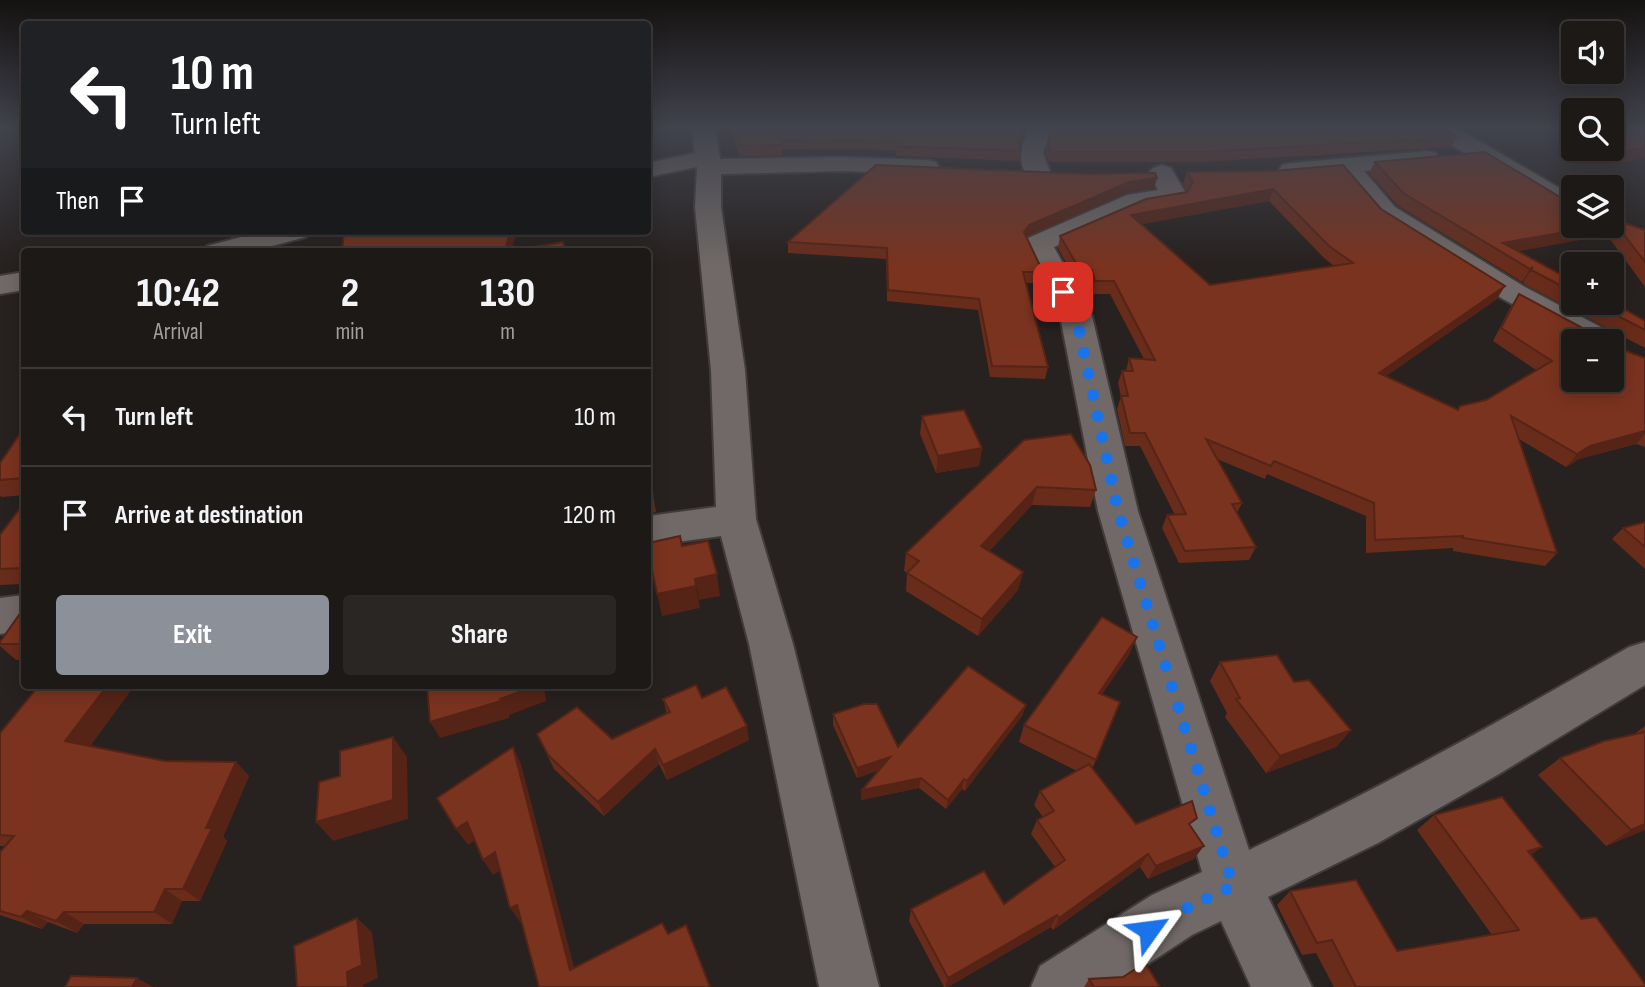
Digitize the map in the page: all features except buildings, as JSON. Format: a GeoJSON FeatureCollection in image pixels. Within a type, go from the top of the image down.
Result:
{"type":"FeatureCollection","features":[{"type":"Feature","properties":{"kind":"street"},"geometry":{"type":"LineString","coordinates":[[707,173],[708,207],[728,370],[736,519],[771,644],[849,987]]}},
{"type":"Feature","properties":{"kind":"street"},"geometry":{"type":"LineString","coordinates":[[1162,173],[1174,195],[1136,201],[1038,244],[1076,316],[1118,511],[1233,886],[1282,987]]}},
{"type":"Feature","properties":{"kind":"street"},"geometry":{"type":"LineString","coordinates":[[1352,173],[1387,214],[1514,293],[1581,329]]}},
{"type":"Feature","properties":{"kind":"street"},"geometry":{"type":"LineString","coordinates":[[1514,173],[1561,200]]}},
{"type":"Feature","properties":{"kind":"street"},"geometry":{"type":"LineString","coordinates":[[232,248],[281,235]]}},
{"type":"Feature","properties":{"kind":"street"},"geometry":{"type":"LineString","coordinates":[[0,285],[21,282]]}},
{"type":"Feature","properties":{"kind":"street"},"geometry":{"type":"LineString","coordinates":[[651,531],[736,519]]}},
{"type":"Feature","properties":{"kind":"street"},"geometry":{"type":"LineString","coordinates":[[0,616],[21,614]]}},
{"type":"Feature","properties":{"kind":"street"},"geometry":{"type":"LineString","coordinates":[[1060,987],[1172,915],[1359,825],[1481,758],[1645,661]]}},
{"type":"Feature","properties":{"kind":"route"},"geometry":{"type":"LineString","coordinates":[[1063,292],[1076,316],[1118,511],[1233,886],[1172,915],[1149,930]]}}]}
